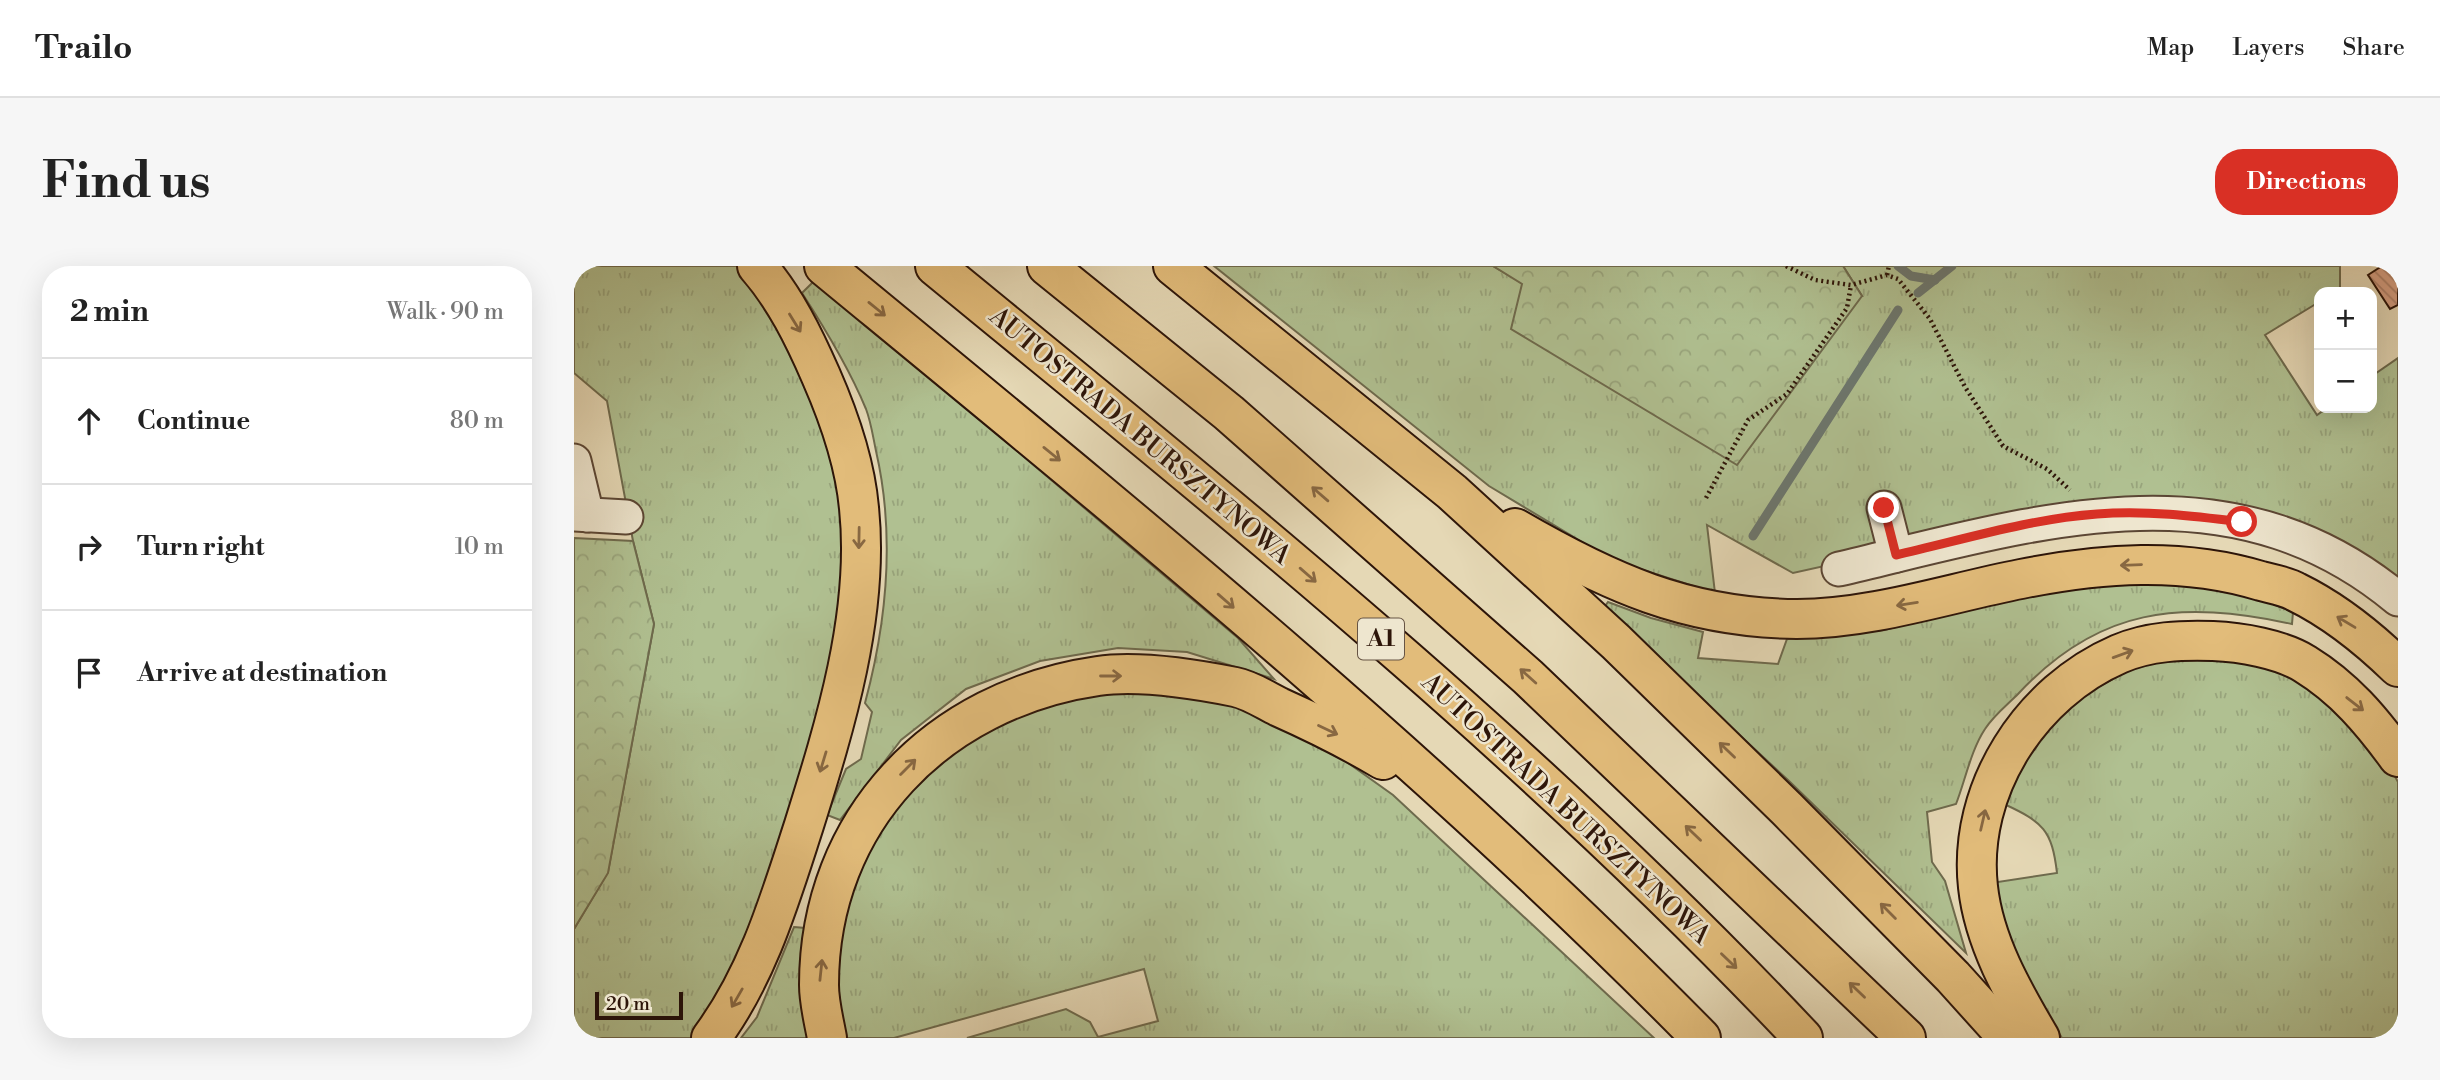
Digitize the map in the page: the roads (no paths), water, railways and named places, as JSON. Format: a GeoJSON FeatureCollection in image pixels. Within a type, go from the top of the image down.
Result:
{"type":"FeatureCollection","features":[{"type":"Feature","properties":{"kind":"highway"},"geometry":{"type":"LineString","coordinates":[[711,1038],[750,975],[778,905],[826,755],[849,665],[859,593],[860,508],[845,437],[804,336],[757,266]]}},
{"type":"Feature","properties":{"kind":"highway"},"geometry":{"type":"LineString","coordinates":[[824,266],[1152,536],[1461,806],[1626,961],[1701,1038]]}},
{"type":"Feature","properties":{"kind":"highway","name":"AUTOSTRADA BURSZTYNOWA"},"geometry":{"type":"LineString","coordinates":[[935,266],[1236,512],[1481,727],[1739,970],[1803,1038]]}},
{"type":"Feature","properties":{"kind":"highway","name":"A1"},"geometry":{"type":"LineString","coordinates":[[1047,266],[1228,412],[1528,677],[1906,1038]]}},
{"type":"Feature","properties":{"kind":"highway"},"geometry":{"type":"LineString","coordinates":[[1173,266],[1452,492],[1616,642],[1787,809],[1953,977],[2008,1038]]}},
{"type":"Feature","properties":{"kind":"highway"},"geometry":{"type":"LineString","coordinates":[[1452,492],[1579,565],[1624,586],[1682,606],[1726,615],[1800,619],[1944,598],[2020,579],[2094,566],[2164,564],[2231,572],[2294,591],[2362,632],[2398,667]]}},
{"type":"Feature","properties":{"kind":"highway"},"geometry":{"type":"LineString","coordinates":[[2040,1038],[2006,981],[1978,888],[1977,855],[1981,824],[2006,755],[2025,727],[2071,681],[2121,653],[2177,639],[2241,642],[2303,663],[2366,712],[2398,757]]}},
{"type":"Feature","properties":{"kind":"highway"},"geometry":{"type":"LineString","coordinates":[[827,1038],[819,986],[826,913],[849,849],[879,797],[925,751],[975,715],[1028,690],[1101,676],[1162,677],[1239,688],[1345,737],[1461,806]]}},
{"type":"Feature","properties":{"kind":"lane"},"geometry":{"type":"LineString","coordinates":[[574,461],[580,514],[626,517]]}},
{"type":"Feature","properties":{"kind":"lane"},"geometry":{"type":"LineString","coordinates":[[1884,508],[1896,555]]}},
{"type":"Feature","properties":{"kind":"lane"},"geometry":{"type":"LineString","coordinates":[[1839,569],[2047,521],[2097,514],[2161,513],[2242,522],[2315,546],[2378,582],[2398,599]]}},
{"type":"Feature","properties":{"kind":"waterway"},"geometry":{"type":"LineString","coordinates":[[1898,266],[1911,276],[1935,280]]}},
{"type":"Feature","properties":{"kind":"waterway"},"geometry":{"type":"LineString","coordinates":[[1918,293],[1952,266]]}},
{"type":"Feature","properties":{"kind":"waterway"},"geometry":{"type":"LineString","coordinates":[[1753,536],[1898,310]]}}]}
